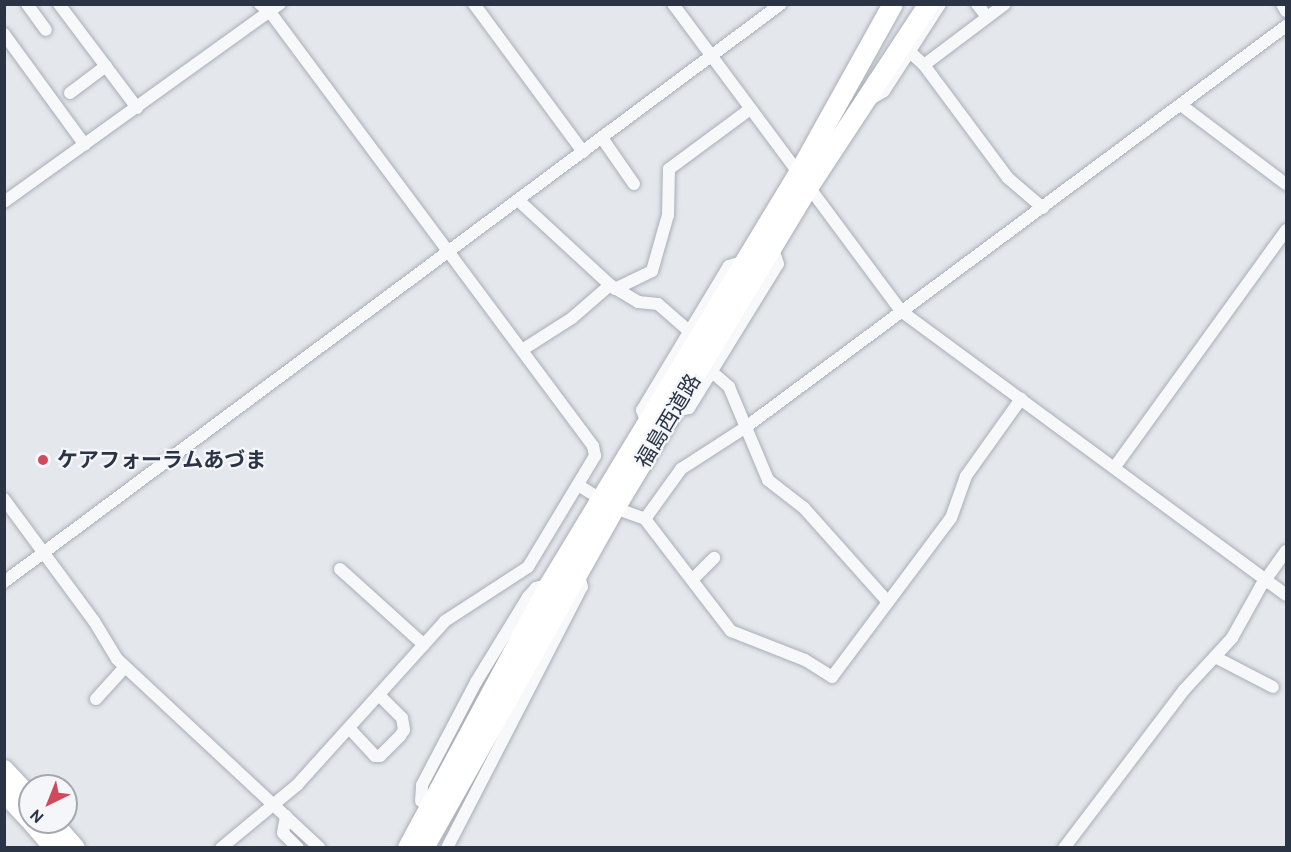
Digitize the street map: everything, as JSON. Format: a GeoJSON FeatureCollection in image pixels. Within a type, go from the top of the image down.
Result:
{"type":"FeatureCollection","features":[{"type":"Feature","properties":{"kind":"highway","name":"福島西道路"},"geometry":{"type":"LineString","coordinates":[[424,848],[578,571],[647,423],[745,261],[866,101],[929,4]]}},
{"type":"Feature","properties":{"kind":"highway","name":"福島西道路"},"geometry":{"type":"LineString","coordinates":[[408,848],[495,682],[550,584],[674,411],[772,247],[884,6]]}},
{"type":"Feature","properties":{"kind":"highway"},"geometry":{"type":"LineString","coordinates":[[437,848],[513,703],[525,664]]}},
{"type":"Feature","properties":{"kind":"highway"},"geometry":{"type":"LineString","coordinates":[[397,848],[473,702],[495,682]]}},
{"type":"Feature","properties":{"kind":"highway"},"geometry":{"type":"LineString","coordinates":[[4,770],[18,785]]}},
{"type":"Feature","properties":{"kind":"highway"},"geometry":{"type":"LineString","coordinates":[[4,792],[18,807]]}},
{"type":"Feature","properties":{"kind":"highway"},"geometry":{"type":"LineString","coordinates":[[43,834],[55,848]]}},
{"type":"Feature","properties":{"kind":"highway"},"geometry":{"type":"LineString","coordinates":[[63,834],[75,848]]}},
{"type":"Feature","properties":{"kind":"street"},"geometry":{"type":"LineString","coordinates":[[59,4],[137,108]]}},
{"type":"Feature","properties":{"kind":"street"},"geometry":{"type":"LineString","coordinates":[[4,202],[137,108],[265,8],[280,4]]}},
{"type":"Feature","properties":{"kind":"street"},"geometry":{"type":"LineString","coordinates":[[474,4],[583,152]]}},
{"type":"Feature","properties":{"kind":"street"},"geometry":{"type":"LineString","coordinates":[[673,4],[901,311],[1287,595]]}},
{"type":"Feature","properties":{"kind":"street"},"geometry":{"type":"LineString","coordinates":[[4,582],[781,4]]}},
{"type":"Feature","properties":{"kind":"street"},"geometry":{"type":"LineString","coordinates":[[866,101],[884,91],[940,4]]}},
{"type":"Feature","properties":{"kind":"street"},"geometry":{"type":"LineString","coordinates":[[977,4],[987,17]]}},
{"type":"Feature","properties":{"kind":"street"},"geometry":{"type":"LineString","coordinates":[[924,65],[1005,4]]}},
{"type":"Feature","properties":{"kind":"street"},"geometry":{"type":"LineString","coordinates":[[1282,4],[1287,11]]}},
{"type":"Feature","properties":{"kind":"street"},"geometry":{"type":"LineString","coordinates":[[31,6],[46,30]]}},
{"type":"Feature","properties":{"kind":"street"},"geometry":{"type":"LineString","coordinates":[[227,845],[274,806],[349,728],[445,621],[528,567],[595,456],[593,446],[265,8]]}},
{"type":"Feature","properties":{"kind":"street"},"geometry":{"type":"LineString","coordinates":[[645,519],[681,468],[746,427],[1287,26]]}},
{"type":"Feature","properties":{"kind":"street"},"geometry":{"type":"LineString","coordinates":[[4,34],[85,145]]}},
{"type":"Feature","properties":{"kind":"street"},"geometry":{"type":"LineString","coordinates":[[910,52],[924,65],[1008,178],[1043,208]]}},
{"type":"Feature","properties":{"kind":"street"},"geometry":{"type":"LineString","coordinates":[[70,93],[106,66]]}},
{"type":"Feature","properties":{"kind":"street"},"geometry":{"type":"LineString","coordinates":[[1181,105],[1287,184]]}},
{"type":"Feature","properties":{"kind":"street"},"geometry":{"type":"LineString","coordinates":[[522,350],[572,318],[612,287],[652,271],[668,215],[669,169],[750,109]]}},
{"type":"Feature","properties":{"kind":"street"},"geometry":{"type":"LineString","coordinates":[[602,138],[634,183]]}},
{"type":"Feature","properties":{"kind":"street"},"geometry":{"type":"LineString","coordinates":[[518,200],[612,287],[638,302],[658,304],[690,332]]}},
{"type":"Feature","properties":{"kind":"street"},"geometry":{"type":"LineString","coordinates":[[1114,468],[1287,230]]}},
{"type":"Feature","properties":{"kind":"street"},"geometry":{"type":"LineString","coordinates":[[674,411],[689,408],[778,264],[772,247]]}},
{"type":"Feature","properties":{"kind":"street"},"geometry":{"type":"LineString","coordinates":[[647,423],[642,410],[729,266],[745,261]]}},
{"type":"Feature","properties":{"kind":"street"},"geometry":{"type":"LineString","coordinates":[[712,372],[729,387],[768,480],[804,508],[888,602]]}},
{"type":"Feature","properties":{"kind":"street"},"geometry":{"type":"LineString","coordinates":[[578,485],[608,503],[645,519],[731,631],[805,660],[832,677],[951,518],[966,476],[1021,399]]}},
{"type":"Feature","properties":{"kind":"street"},"geometry":{"type":"LineString","coordinates":[[4,499],[125,667],[320,848]]}},
{"type":"Feature","properties":{"kind":"street"},"geometry":{"type":"LineString","coordinates":[[1064,848],[1184,690],[1217,658],[1287,551]]}},
{"type":"Feature","properties":{"kind":"street"},"geometry":{"type":"LineString","coordinates":[[693,579],[714,558]]}},
{"type":"Feature","properties":{"kind":"street"},"geometry":{"type":"LineString","coordinates":[[340,569],[424,645]]}},
{"type":"Feature","properties":{"kind":"street"},"geometry":{"type":"LineString","coordinates":[[447,848],[582,587],[578,571]]}},
{"type":"Feature","properties":{"kind":"street"},"geometry":{"type":"LineString","coordinates":[[421,801],[422,785],[476,682],[528,597],[536,588],[550,584]]}},
{"type":"Feature","properties":{"kind":"street"},"geometry":{"type":"LineString","coordinates":[[1217,658],[1274,687]]}},
{"type":"Feature","properties":{"kind":"street"},"geometry":{"type":"LineString","coordinates":[[96,699],[125,667]]}},
{"type":"Feature","properties":{"kind":"street"},"geometry":{"type":"LineString","coordinates":[[349,728],[375,756],[380,756],[400,736],[404,730],[402,718],[379,695]]}},
{"type":"Feature","properties":{"kind":"street"},"geometry":{"type":"LineString","coordinates":[[286,816],[283,833],[298,848]]}},
{"type":"Feature","properties":{"kind":"place","name":"ケアフォーラムあづま"},"geometry":{"type":"Point","coordinates":[43,460]}}]}
